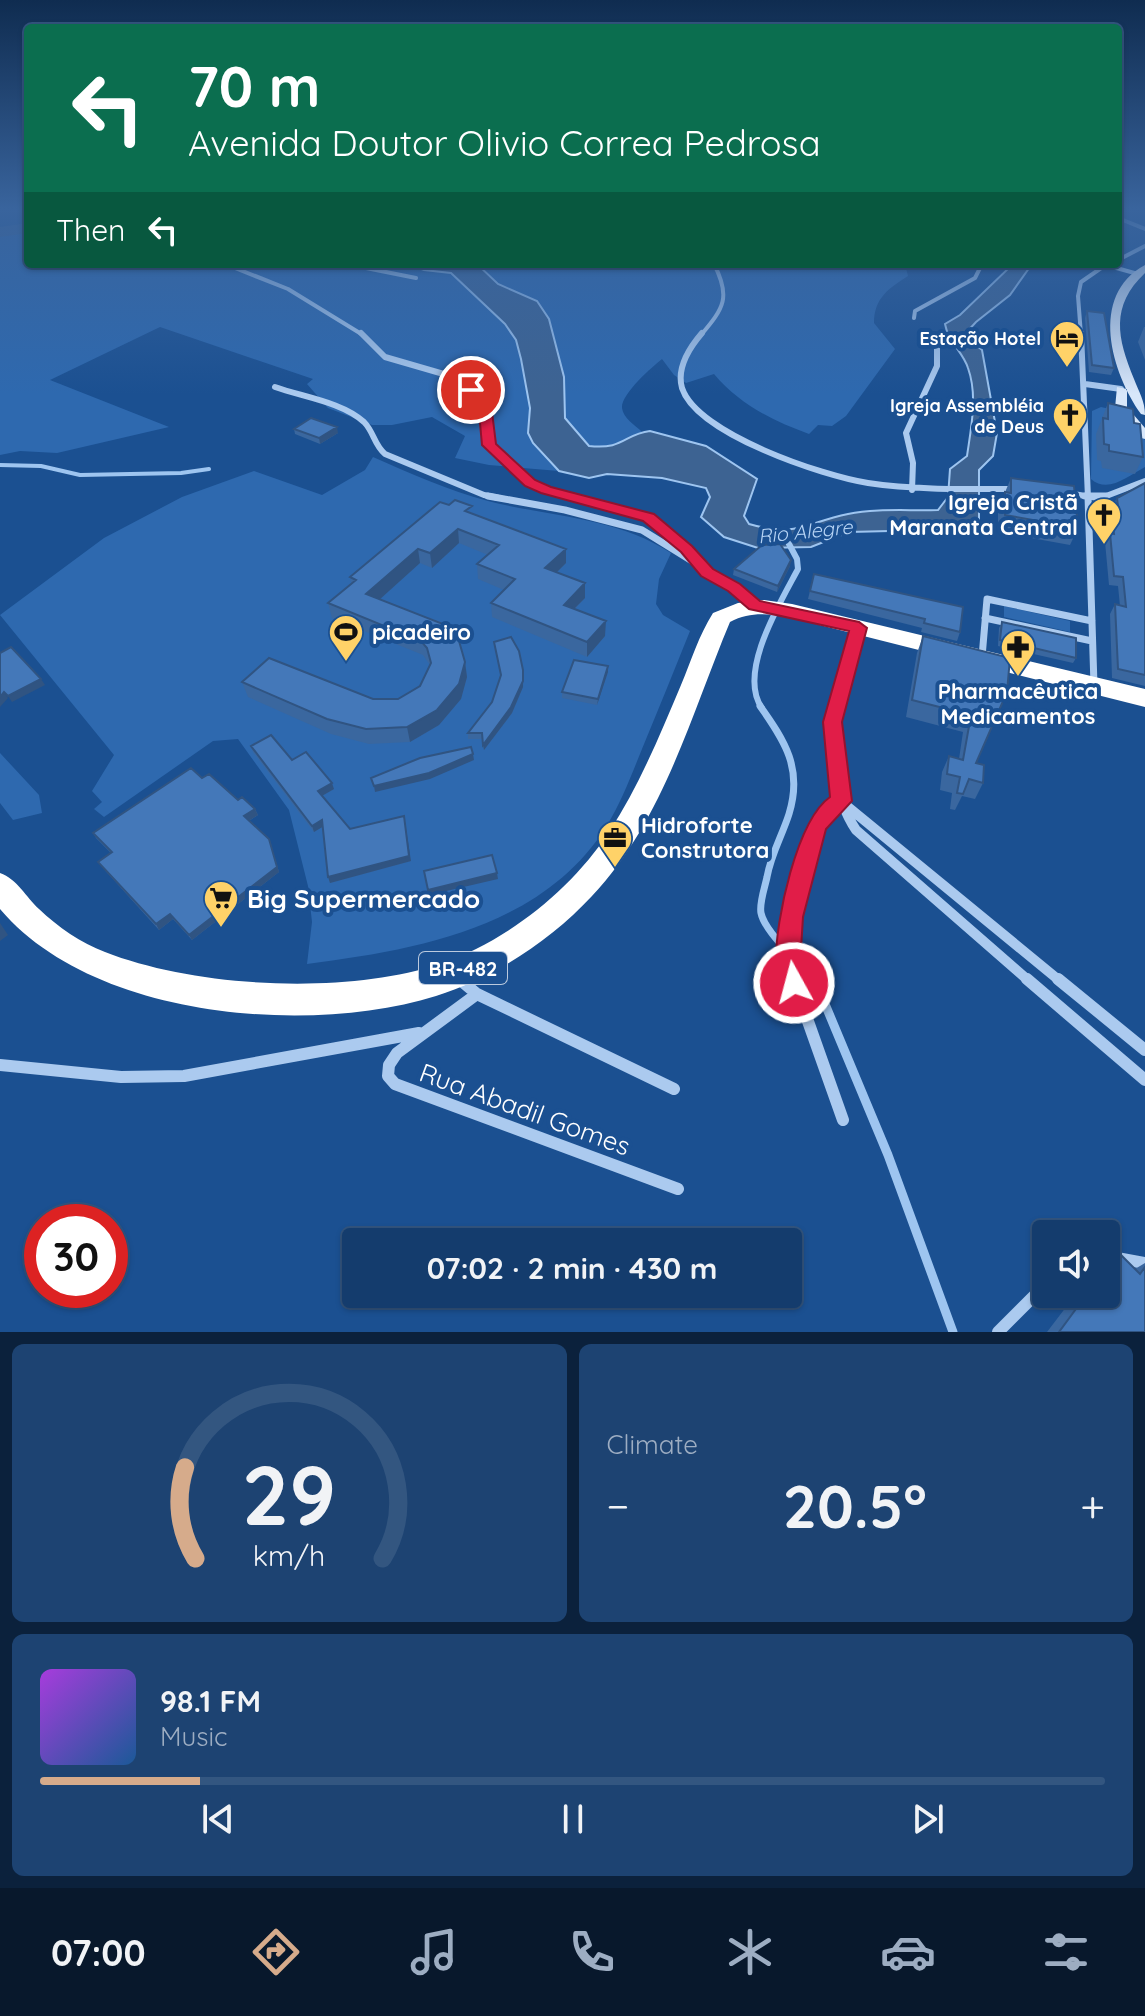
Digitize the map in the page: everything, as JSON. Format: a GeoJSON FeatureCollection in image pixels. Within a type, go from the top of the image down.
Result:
{"type":"FeatureCollection","features":[{"type":"Feature","properties":{"kind":"highway"},"geometry":{"type":"LineString","coordinates":[[772,607],[1145,698]]}},
{"type":"Feature","properties":{"kind":"highway","name":"BR-482"},"geometry":{"type":"LineString","coordinates":[[0,886],[47,936],[93,963],[157,982],[224,996],[344,997],[415,986],[453,973],[522,936],[561,907],[599,867],[636,813],[721,618],[734,610],[772,607]]}},
{"type":"Feature","properties":{"kind":"main road"},"geometry":{"type":"LineString","coordinates":[[1141,271],[1130,280],[1115,312],[1113,331],[1117,353],[1128,378],[1140,392],[1145,412]]}},
{"type":"Feature","properties":{"kind":"main road"},"geometry":{"type":"LineString","coordinates":[[1128,378],[1121,389],[1121,408],[1145,435]]}},
{"type":"Feature","properties":{"kind":"main road"},"geometry":{"type":"LineString","coordinates":[[1121,389],[1140,392]]}},
{"type":"Feature","properties":{"kind":"street"},"geometry":{"type":"LineString","coordinates":[[241,270],[288,289],[361,333],[385,357],[454,377],[481,402],[486,412],[489,445],[516,473],[546,490],[648,518],[686,549],[707,573]]}},
{"type":"Feature","properties":{"kind":"street"},"geometry":{"type":"LineString","coordinates":[[377,270],[416,278]]}},
{"type":"Feature","properties":{"kind":"street"},"geometry":{"type":"LineString","coordinates":[[718,270],[726,282],[727,292],[718,316],[690,344],[680,383],[709,419],[790,463],[848,480],[912,490],[1020,489]]}},
{"type":"Feature","properties":{"kind":"street"},"geometry":{"type":"LineString","coordinates":[[914,318],[915,311],[975,278],[979,270]]}},
{"type":"Feature","properties":{"kind":"street"},"geometry":{"type":"LineString","coordinates":[[1094,686],[1085,384],[1078,296],[1081,282],[1096,270]]}},
{"type":"Feature","properties":{"kind":"street"},"geometry":{"type":"LineString","coordinates":[[912,490],[913,463],[906,433],[937,366],[937,341]]}},
{"type":"Feature","properties":{"kind":"street"},"geometry":{"type":"LineString","coordinates":[[1085,384],[1121,389]]}},
{"type":"Feature","properties":{"kind":"street"},"geometry":{"type":"LineString","coordinates":[[275,387],[359,419],[367,425],[375,447],[400,462],[484,495],[565,510],[642,530],[707,573],[772,607]]}},
{"type":"Feature","properties":{"kind":"street"},"geometry":{"type":"LineString","coordinates":[[1054,492],[1089,497],[1109,496],[1145,481]]}},
{"type":"Feature","properties":{"kind":"street"},"geometry":{"type":"LineString","coordinates":[[982,658],[987,599],[1092,621]]}},
{"type":"Feature","properties":{"kind":"street"},"geometry":{"type":"LineString","coordinates":[[985,618],[1092,641]]}},
{"type":"Feature","properties":{"kind":"street"},"geometry":{"type":"LineString","coordinates":[[859,628],[832,722],[841,801],[849,822],[870,844],[1145,1080]]}},
{"type":"Feature","properties":{"kind":"street"},"geometry":{"type":"LineString","coordinates":[[841,801],[826,811],[816,827],[791,917],[788,965],[843,1120]]}},
{"type":"Feature","properties":{"kind":"street"},"geometry":{"type":"LineString","coordinates":[[841,801],[1145,1050]]}},
{"type":"Feature","properties":{"kind":"street"},"geometry":{"type":"LineString","coordinates":[[453,973],[477,994],[674,1089]]}},
{"type":"Feature","properties":{"kind":"street","name":"Rua Abadil Gomes"},"geometry":{"type":"LineString","coordinates":[[477,994],[397,1053],[389,1065],[388,1076],[395,1084],[678,1189]]}},
{"type":"Feature","properties":{"kind":"street"},"geometry":{"type":"LineString","coordinates":[[0,1065],[121,1077],[184,1076],[424,1032]]}},
{"type":"Feature","properties":{"kind":"street"},"geometry":{"type":"LineString","coordinates":[[1120,1259],[1145,1263]]}},
{"type":"Feature","properties":{"kind":"street"},"geometry":{"type":"LineString","coordinates":[[998,1332],[1032,1298]]}},
{"type":"Feature","properties":{"kind":"shaded area"},"geometry":{"type":"Polygon","coordinates":[[[0,270],[425,270],[451,273],[505,324],[516,340],[530,408],[528,434],[559,471],[489,465],[455,458],[465,436],[432,417],[392,425],[372,425],[328,408],[307,384],[313,379],[160,327],[50,380],[169,427],[57,453],[20,451],[0,455],[0,270]]]}},
{"type":"Feature","properties":{"kind":"shaded area"},"geometry":{"type":"Polygon","coordinates":[[[483,270],[907,270],[908,276],[884,295],[875,314],[874,323],[895,349],[846,416],[832,426],[818,425],[809,434],[796,429],[746,403],[714,374],[686,383],[674,375],[662,359],[638,381],[623,402],[625,415],[642,432],[608,448],[589,446],[565,418],[564,377],[549,319],[537,301],[498,284],[483,270]]]}},
{"type":"Feature","properties":{"kind":"shaded area"},"geometry":{"type":"Polygon","coordinates":[[[1101,407],[1119,411],[1145,440],[1145,467],[1125,479],[1104,485],[1091,479],[1092,411],[1101,407]]]}},
{"type":"Feature","properties":{"kind":"shaded area"},"geometry":{"type":"Polygon","coordinates":[[[373,457],[473,497],[605,525],[650,541],[671,553],[659,579],[656,604],[663,615],[690,631],[611,818],[579,861],[548,889],[512,911],[433,941],[307,964],[312,922],[308,886],[289,810],[238,739],[213,741],[104,817],[94,809],[102,802],[92,791],[114,755],[0,615],[104,538],[182,497],[254,471],[322,495],[365,470],[373,457]]]}},
{"type":"Feature","properties":{"kind":"shaded area"},"geometry":{"type":"Polygon","coordinates":[[[1004,606],[1070,621],[1070,632],[1004,617],[1004,606]]]}},
{"type":"Feature","properties":{"kind":"shaded area"},"geometry":{"type":"Polygon","coordinates":[[[0,753],[39,795],[42,813],[13,820],[0,803],[0,753]]]}},
{"type":"Feature","properties":{"kind":"water","name":"Rio Alegre"},"geometry":{"type":"Polygon","coordinates":[[[425,270],[483,270],[498,284],[537,301],[549,319],[564,377],[565,418],[589,446],[610,446],[650,431],[706,446],[757,479],[744,516],[749,524],[779,530],[800,528],[859,512],[938,510],[948,497],[950,469],[967,456],[973,412],[973,390],[968,368],[945,324],[960,315],[1007,270],[1028,270],[1010,295],[964,335],[982,350],[997,433],[993,456],[979,470],[979,520],[972,529],[849,532],[811,547],[758,548],[724,537],[701,517],[710,497],[706,488],[662,478],[607,474],[589,478],[559,471],[533,443],[528,433],[530,408],[516,340],[505,324],[451,273],[425,270]]]}},
{"type":"Feature","properties":{"kind":"building"},"geometry":{"type":"Polygon","coordinates":[[[1087,311],[1104,313],[1114,368],[1092,365],[1087,311]]]}},
{"type":"Feature","properties":{"kind":"building"},"geometry":{"type":"Polygon","coordinates":[[[1108,403],[1133,409],[1134,423],[1140,424],[1143,457],[1109,451],[1109,445],[1104,444],[1103,418],[1108,419],[1108,403]]]}},
{"type":"Feature","properties":{"kind":"building"},"geometry":{"type":"Polygon","coordinates":[[[311,418],[337,427],[319,438],[294,429],[311,418]]]}},
{"type":"Feature","properties":{"kind":"building"},"geometry":{"type":"Polygon","coordinates":[[[1011,478],[1074,486],[1078,528],[1005,515],[1005,492],[1011,493],[1011,478]]]}},
{"type":"Feature","properties":{"kind":"building"},"geometry":{"type":"Polygon","coordinates":[[[1145,483],[1145,675],[1118,669],[1115,604],[1126,607],[1123,577],[1114,576],[1110,505],[1118,506],[1117,498],[1145,483]]]}},
{"type":"Feature","properties":{"kind":"building"},"geometry":{"type":"Polygon","coordinates":[[[455,500],[472,506],[465,511],[566,549],[545,568],[585,583],[564,605],[606,621],[587,642],[491,603],[515,579],[477,564],[499,545],[458,529],[430,553],[418,549],[366,594],[443,624],[459,641],[465,662],[459,684],[437,710],[407,727],[366,729],[327,719],[242,682],[269,658],[373,699],[398,699],[420,686],[431,663],[427,648],[421,641],[328,603],[356,580],[350,577],[440,502],[449,505],[455,500]]]}},
{"type":"Feature","properties":{"kind":"building"},"geometry":{"type":"Polygon","coordinates":[[[780,544],[791,560],[778,586],[734,569],[762,545],[780,544]]]}},
{"type":"Feature","properties":{"kind":"building"},"geometry":{"type":"Polygon","coordinates":[[[814,574],[963,607],[960,632],[924,623],[925,619],[810,591],[814,574]]]}},
{"type":"Feature","properties":{"kind":"building"},"geometry":{"type":"Polygon","coordinates":[[[1002,622],[1076,638],[1076,658],[1000,640],[1002,622]]]}},
{"type":"Feature","properties":{"kind":"building"},"geometry":{"type":"Polygon","coordinates":[[[923,636],[1010,658],[1007,692],[976,763],[984,765],[983,783],[969,779],[963,794],[957,793],[960,777],[947,774],[949,756],[963,760],[971,715],[912,700],[923,636]]]}},
{"type":"Feature","properties":{"kind":"building"},"geometry":{"type":"Polygon","coordinates":[[[511,637],[519,651],[523,681],[511,707],[483,745],[482,733],[468,733],[492,702],[501,675],[494,642],[511,637]]]}},
{"type":"Feature","properties":{"kind":"building"},"geometry":{"type":"Polygon","coordinates":[[[11,647],[41,679],[8,696],[4,692],[0,697],[0,653],[11,647]]]}},
{"type":"Feature","properties":{"kind":"building"},"geometry":{"type":"Polygon","coordinates":[[[574,660],[608,666],[598,699],[562,692],[574,660]]]}},
{"type":"Feature","properties":{"kind":"building"},"geometry":{"type":"Polygon","coordinates":[[[271,735],[292,760],[306,752],[332,783],[318,791],[350,829],[404,816],[409,856],[328,877],[322,820],[312,826],[251,746],[271,735]]]}},
{"type":"Feature","properties":{"kind":"building"},"geometry":{"type":"Polygon","coordinates":[[[471,747],[473,754],[429,773],[374,786],[371,778],[420,758],[471,747]]]}},
{"type":"Feature","properties":{"kind":"building"},"geometry":{"type":"Polygon","coordinates":[[[191,768],[202,778],[209,774],[238,800],[242,797],[255,809],[244,816],[269,839],[277,867],[189,935],[170,914],[156,924],[98,862],[112,852],[93,833],[191,768]]]}},
{"type":"Feature","properties":{"kind":"building"},"geometry":{"type":"Polygon","coordinates":[[[492,855],[497,873],[428,890],[424,871],[492,855]]]}},
{"type":"Feature","properties":{"kind":"building"},"geometry":{"type":"Polygon","coordinates":[[[1120,1254],[1140,1274],[1145,1267],[1145,1332],[1059,1332],[1077,1308],[1120,1308],[1120,1254]]]}},
{"type":"Feature","properties":{"kind":"waterway"},"geometry":{"type":"LineString","coordinates":[[0,465],[41,466],[80,475],[181,473],[209,469]]}},
{"type":"Feature","properties":{"kind":"waterway","name":"Rio Alegre"},"geometry":{"type":"LineString","coordinates":[[762,708],[756,693],[758,658],[772,619],[798,569],[797,559],[789,544]]}},
{"type":"Feature","properties":{"kind":"waterway"},"geometry":{"type":"LineString","coordinates":[[760,706],[784,744],[793,769],[794,783],[789,814],[761,900],[761,913],[769,929],[812,981]]}},
{"type":"Feature","properties":{"kind":"waterway"},"geometry":{"type":"LineString","coordinates":[[811,979],[820,992],[888,1155],[953,1332]]}},
{"type":"Feature","properties":{"kind":"place","name":"Estação Hotel"},"geometry":{"type":"Point","coordinates":[1067,369]}},
{"type":"Feature","properties":{"kind":"place","name":"Igreja Assembléia de Deus"},"geometry":{"type":"Point","coordinates":[1070,446]}},
{"type":"Feature","properties":{"kind":"place","name":"Igreja Cristã Maranata Central"},"geometry":{"type":"Point","coordinates":[1104,546]}},
{"type":"Feature","properties":{"kind":"place","name":"picadeiro"},"geometry":{"type":"Point","coordinates":[346,663]}},
{"type":"Feature","properties":{"kind":"place","name":"Pharmacêutica Medicamentos"},"geometry":{"type":"Point","coordinates":[1018,678]}},
{"type":"Feature","properties":{"kind":"place","name":"Hidroforte Construtora"},"geometry":{"type":"Point","coordinates":[615,869]}},
{"type":"Feature","properties":{"kind":"place","name":"Big Supermercado"},"geometry":{"type":"Point","coordinates":[221,929]}},
{"type":"Feature","properties":{"kind":"route"},"geometry":{"type":"LineString","coordinates":[[471,390],[486,412],[489,445],[530,483],[648,518],[686,549],[707,573],[734,587],[755,605],[859,628],[832,722],[841,801],[826,811],[816,827],[791,917],[788,965],[794,983]]}}]}
